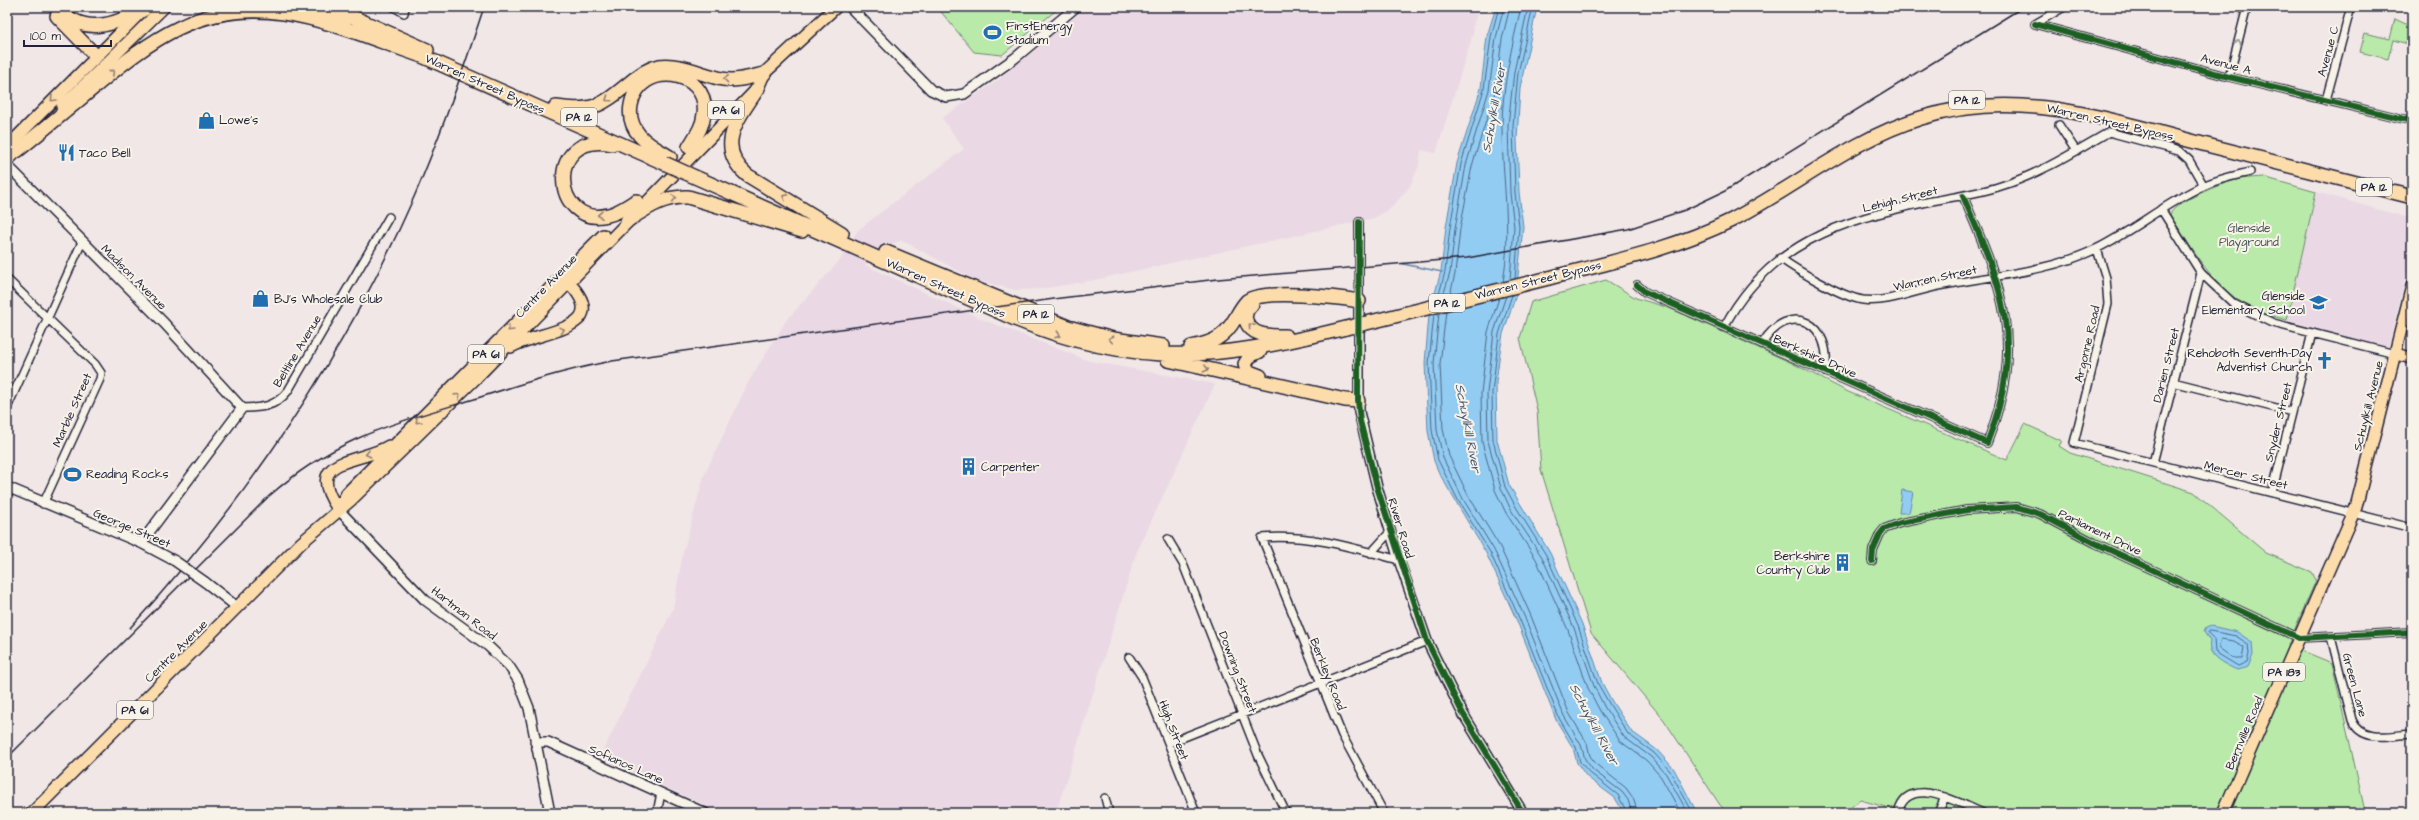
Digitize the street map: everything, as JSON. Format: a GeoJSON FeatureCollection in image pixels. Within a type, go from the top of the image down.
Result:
{"type":"FeatureCollection","features":[{"type":"Feature","properties":{"kind":"highway"},"geometry":{"type":"LineString","coordinates":[[50,7],[96,56]]}},
{"type":"Feature","properties":{"kind":"highway"},"geometry":{"type":"LineString","coordinates":[[57,7],[72,20],[94,26],[114,24],[145,8]]}},
{"type":"Feature","properties":{"kind":"highway","name":"Warren Street Bypass"},"geometry":{"type":"LineString","coordinates":[[310,7],[627,147],[667,160]]}},
{"type":"Feature","properties":{"kind":"highway","name":"Warren Street Bypass"},"geometry":{"type":"LineString","coordinates":[[329,7],[556,107],[689,170],[885,256],[1037,328],[1086,343],[1160,355],[1208,355],[1273,346],[1346,325],[1549,274],[1650,252],[1702,234],[1744,213],[1835,158],[1881,133],[1931,115],[1982,105],[2023,105],[2080,113],[2412,197]]}},
{"type":"Feature","properties":{"kind":"highway"},"geometry":{"type":"LineString","coordinates":[[12,149],[142,47],[180,26],[210,17],[251,11],[289,14],[325,23],[422,56]]}},
{"type":"Feature","properties":{"kind":"highway"},"geometry":{"type":"LineString","coordinates":[[556,107],[578,110],[594,108],[609,99],[643,73],[659,66],[677,66],[728,80],[764,74]]}},
{"type":"Feature","properties":{"kind":"highway"},"geometry":{"type":"LineString","coordinates":[[667,160],[643,138],[632,120],[630,110],[634,96],[639,87],[651,78],[664,74],[678,76],[691,82],[700,93],[704,103],[704,115],[699,131],[689,147]]}},
{"type":"Feature","properties":{"kind":"highway"},"geometry":{"type":"LineString","coordinates":[[758,88],[732,131],[731,149],[734,159],[747,175],[839,236]]}},
{"type":"Feature","properties":{"kind":"highway","name":"Warren Street Bypass"},"geometry":{"type":"LineString","coordinates":[[1549,274],[1646,246],[1699,228],[1741,207],[1832,152],[1878,127],[1924,110],[1970,99],[2018,98],[2081,106],[2412,190]]}},
{"type":"Feature","properties":{"kind":"highway"},"geometry":{"type":"LineString","coordinates":[[627,147],[598,142],[580,148],[571,156],[565,166],[563,186],[567,197],[575,206],[593,215],[612,214],[636,201]]}},
{"type":"Feature","properties":{"kind":"highway"},"geometry":{"type":"LineString","coordinates":[[627,221],[659,201],[676,197],[688,197],[705,200],[782,226],[839,236]]}},
{"type":"Feature","properties":{"kind":"highway","name":"Warren Street Bypass"},"geometry":{"type":"LineString","coordinates":[[885,256],[1083,332],[1144,344],[1191,347],[1240,344],[1346,325]]}},
{"type":"Feature","properties":{"kind":"highway"},"geometry":{"type":"LineString","coordinates":[[1191,347],[1212,342],[1221,337],[1229,329],[1243,305],[1259,296],[1344,298],[1359,301]]}},
{"type":"Feature","properties":{"kind":"highway"},"geometry":{"type":"LineString","coordinates":[[1286,336],[1266,336],[1253,330],[1247,324],[1245,317],[1249,307],[1256,301],[1265,299],[1344,303],[1359,301]]}},
{"type":"Feature","properties":{"kind":"highway"},"geometry":{"type":"LineString","coordinates":[[1273,346],[1247,358],[1245,364],[1247,371],[1255,375],[1346,396],[1358,401]]}},
{"type":"Feature","properties":{"kind":"highway"},"geometry":{"type":"LineString","coordinates":[[1128,351],[1345,400],[1358,401]]}},
{"type":"Feature","properties":{"kind":"main road"},"geometry":{"type":"LineString","coordinates":[[12,149],[108,61],[164,7]]}},
{"type":"Feature","properties":{"kind":"main road","name":"Centre Avenue"},"geometry":{"type":"LineString","coordinates":[[32,813],[301,543],[338,509],[351,500],[500,353],[636,201],[752,83],[764,74],[836,7]]}},
{"type":"Feature","properties":{"kind":"main road"},"geometry":{"type":"LineString","coordinates":[[7,161],[12,149],[96,56],[145,8]]}},
{"type":"Feature","properties":{"kind":"main road"},"geometry":{"type":"LineString","coordinates":[[96,56],[108,61]]}},
{"type":"Feature","properties":{"kind":"main road","name":"Centre Avenue"},"geometry":{"type":"LineString","coordinates":[[338,509],[347,493],[565,279],[627,221],[758,88],[764,74]]}},
{"type":"Feature","properties":{"kind":"main road"},"geometry":{"type":"LineString","coordinates":[[500,353],[523,341],[564,330],[576,322],[582,312],[583,302],[580,294],[565,279]]}},
{"type":"Feature","properties":{"kind":"main road","name":"Schuylkill Avenue"},"geometry":{"type":"LineString","coordinates":[[2345,531],[2353,513],[2412,286]]}},
{"type":"Feature","properties":{"kind":"main road"},"geometry":{"type":"LineString","coordinates":[[2395,354],[2412,358]]}},
{"type":"Feature","properties":{"kind":"main road"},"geometry":{"type":"LineString","coordinates":[[338,509],[329,496],[326,485],[327,477],[334,467],[347,460],[382,450],[403,437]]}},
{"type":"Feature","properties":{"kind":"main road","name":"Bernville Road"},"geometry":{"type":"LineString","coordinates":[[2223,813],[2345,531]]}},
{"type":"Feature","properties":{"kind":"street"},"geometry":{"type":"LineString","coordinates":[[394,7],[404,10]]}},
{"type":"Feature","properties":{"kind":"street"},"geometry":{"type":"LineString","coordinates":[[856,9],[931,90],[946,97],[956,97],[971,90],[1015,58],[1076,7]]}},
{"type":"Feature","properties":{"kind":"street","name":"Avenue A"},"geometry":{"type":"LineString","coordinates":[[2064,7],[2035,24],[2229,77],[2412,121]]}},
{"type":"Feature","properties":{"kind":"street"},"geometry":{"type":"LineString","coordinates":[[2229,77],[2247,7]]}},
{"type":"Feature","properties":{"kind":"street","name":"Avenue C"},"geometry":{"type":"LineString","coordinates":[[2326,100],[2351,7]]}},
{"type":"Feature","properties":{"kind":"street"},"geometry":{"type":"LineString","coordinates":[[2059,125],[2076,151]]}},
{"type":"Feature","properties":{"kind":"street","name":"Lehigh Street"},"geometry":{"type":"LineString","coordinates":[[1724,327],[1750,285],[1780,258],[1810,240],[1858,221],[1908,207],[1963,196],[2026,177],[2109,132],[2179,151],[2189,160],[2204,186]]}},
{"type":"Feature","properties":{"kind":"street","name":"Madison Avenue"},"geometry":{"type":"LineString","coordinates":[[7,165],[164,323],[242,408]]}},
{"type":"Feature","properties":{"kind":"street","name":"Warren Street"},"geometry":{"type":"LineString","coordinates":[[1780,258],[1802,274],[1862,300],[1883,301],[1934,287],[2043,269],[2097,249],[2161,209],[2204,186],[2250,172]]}},
{"type":"Feature","properties":{"kind":"street"},"geometry":{"type":"LineString","coordinates":[[1963,196],[1996,277]]}},
{"type":"Feature","properties":{"kind":"street"},"geometry":{"type":"LineString","coordinates":[[2161,209],[2201,273],[2222,294],[2248,312],[2273,323],[2395,354]]}},
{"type":"Feature","properties":{"kind":"street","name":"Beltline Avenue"},"geometry":{"type":"LineString","coordinates":[[242,408],[261,408],[270,406],[288,391],[389,216]]}},
{"type":"Feature","properties":{"kind":"street","name":"River Road"},"geometry":{"type":"LineString","coordinates":[[1359,222],[1358,401],[1363,434],[1390,532],[1427,641],[1462,712],[1523,813]]}},
{"type":"Feature","properties":{"kind":"street"},"geometry":{"type":"LineString","coordinates":[[7,408],[82,242]]}},
{"type":"Feature","properties":{"kind":"street","name":"Argonne Road"},"geometry":{"type":"LineString","coordinates":[[2074,443],[2108,304],[2106,278],[2097,249]]}},
{"type":"Feature","properties":{"kind":"street","name":"Darien Street"},"geometry":{"type":"LineString","coordinates":[[2153,463],[2201,273]]}},
{"type":"Feature","properties":{"kind":"street","name":"Berkshire Drive"},"geometry":{"type":"LineString","coordinates":[[1637,285],[1645,292],[1987,443],[2001,404],[2007,372],[2006,322],[1996,277]]}},
{"type":"Feature","properties":{"kind":"street"},"geometry":{"type":"LineString","coordinates":[[7,279],[48,320]]}},
{"type":"Feature","properties":{"kind":"street"},"geometry":{"type":"LineString","coordinates":[[1762,344],[1770,330],[1780,323],[1791,319],[1804,320],[1819,331],[1824,340],[1827,361],[1825,372]]}},
{"type":"Feature","properties":{"kind":"street","name":"Marble Street"},"geometry":{"type":"LineString","coordinates":[[43,504],[100,379],[101,373],[95,364],[48,320]]}},
{"type":"Feature","properties":{"kind":"street","name":"Snyder Street"},"geometry":{"type":"LineString","coordinates":[[2272,493],[2312,333]]}},
{"type":"Feature","properties":{"kind":"street"},"geometry":{"type":"LineString","coordinates":[[2173,382],[2292,412]]}},
{"type":"Feature","properties":{"kind":"street"},"geometry":{"type":"LineString","coordinates":[[141,543],[242,408]]}},
{"type":"Feature","properties":{"kind":"street","name":"Mercer Street"},"geometry":{"type":"LineString","coordinates":[[2074,443],[2412,528]]}},
{"type":"Feature","properties":{"kind":"street","name":"George Street"},"geometry":{"type":"LineString","coordinates":[[7,487],[43,504],[141,543],[175,561],[238,607]]}},
{"type":"Feature","properties":{"kind":"street","name":"Parliament Drive"},"geometry":{"type":"LineString","coordinates":[[1872,561],[1873,550],[1880,534],[1884,529],[1900,523],[1967,510],[2017,507],[2040,514],[2095,543],[2299,638],[2312,636],[2331,637],[2412,632]]}},
{"type":"Feature","properties":{"kind":"street","name":"Hartman Road"},"geometry":{"type":"LineString","coordinates":[[338,509],[425,600],[505,662],[518,680],[529,708],[550,813]]}},
{"type":"Feature","properties":{"kind":"street"},"geometry":{"type":"LineString","coordinates":[[1390,532],[1371,553],[1399,560]]}},
{"type":"Feature","properties":{"kind":"street","name":"Berkley Road"},"geometry":{"type":"LineString","coordinates":[[1371,553],[1316,539],[1286,536],[1262,538],[1350,753],[1384,813]]}},
{"type":"Feature","properties":{"kind":"street","name":"Downing Street"},"geometry":{"type":"LineString","coordinates":[[1168,540],[1183,564],[1264,770],[1286,813]]}},
{"type":"Feature","properties":{"kind":"street","name":"Green Lane"},"geometry":{"type":"LineString","coordinates":[[2331,637],[2352,720],[2358,729],[2373,736],[2412,734]]}},
{"type":"Feature","properties":{"kind":"street"},"geometry":{"type":"LineString","coordinates":[[1169,743],[1427,641]]}},
{"type":"Feature","properties":{"kind":"street","name":"High Street"},"geometry":{"type":"LineString","coordinates":[[1129,657],[1142,677],[1196,813]]}},
{"type":"Feature","properties":{"kind":"street","name":"Sofianos Lane"},"geometry":{"type":"LineString","coordinates":[[535,742],[548,742],[705,813]]}},
{"type":"Feature","properties":{"kind":"street"},"geometry":{"type":"LineString","coordinates":[[657,813],[661,793]]}},
{"type":"Feature","properties":{"kind":"street"},"geometry":{"type":"LineString","coordinates":[[1898,813],[1903,799],[1911,793],[1932,794],[1945,797],[1983,813]]}},
{"type":"Feature","properties":{"kind":"street"},"geometry":{"type":"LineString","coordinates":[[1938,813],[1945,797]]}},
{"type":"Feature","properties":{"kind":"street"},"geometry":{"type":"LineString","coordinates":[[1105,798],[1109,813]]}},
{"type":"Feature","properties":{"kind":"shaded area"},"geometry":{"type":"Polygon","coordinates":[[[1087,7],[1479,7],[1472,29],[1474,30],[1436,153],[1421,150],[1419,165],[1410,186],[1390,209],[1374,218],[1094,280],[1041,289],[1016,290],[975,280],[902,240],[887,246],[865,265],[984,320],[1089,361],[1215,384],[1136,554],[1056,813],[722,813],[600,757],[673,609],[683,553],[704,476],[749,381],[786,321],[840,260],[858,230],[964,149],[942,118],[997,81],[1087,7]]]}},
{"type":"Feature","properties":{"kind":"shaded area"},"geometry":{"type":"Polygon","coordinates":[[[2316,192],[2412,219],[2412,251],[2388,347],[2287,320],[2316,192]]]}},
{"type":"Feature","properties":{"kind":"green space","name":"FirstEnergy Stadium"},"geometry":{"type":"Polygon","coordinates":[[[937,7],[1060,7],[1002,55],[974,52],[937,7]]]}},
{"type":"Feature","properties":{"kind":"green space"},"geometry":{"type":"Polygon","coordinates":[[[2395,19],[2412,27],[2412,45],[2393,40],[2388,59],[2360,52],[2365,33],[2390,39],[2395,19]]]}},
{"type":"Feature","properties":{"kind":"green space","name":"Glenside Playground"},"geometry":{"type":"Polygon","coordinates":[[[2263,177],[2316,192],[2287,320],[2264,314],[2246,305],[2230,294],[2216,281],[2205,267],[2170,215],[2172,211],[2186,201],[2215,187],[2246,178],[2263,177]]]}},
{"type":"Feature","properties":{"kind":"green space","name":"Berkshire Country Club"},"geometry":{"type":"Polygon","coordinates":[[[1606,280],[1636,298],[1669,308],[1792,363],[1846,391],[2007,460],[2025,424],[2062,441],[2059,446],[2070,453],[2194,492],[2266,553],[2312,572],[2316,580],[2288,645],[2332,663],[2364,807],[2369,813],[2219,813],[2216,810],[2214,813],[1897,813],[1893,809],[1860,800],[1844,813],[1728,813],[1720,805],[1664,720],[1591,633],[1541,470],[1537,410],[1520,338],[1531,302],[1606,280]]]}},
{"type":"Feature","properties":{"kind":"water","name":"Schuylkill River"},"geometry":{"type":"Polygon","coordinates":[[[1496,7],[1537,7],[1520,88],[1517,139],[1519,192],[1523,227],[1516,295],[1503,334],[1496,382],[1497,440],[1509,485],[1550,553],[1582,624],[1602,683],[1631,731],[1657,750],[1674,769],[1697,813],[1624,813],[1615,798],[1587,777],[1577,763],[1573,748],[1556,720],[1517,621],[1486,553],[1439,473],[1434,461],[1428,431],[1425,363],[1429,315],[1441,271],[1446,227],[1457,163],[1481,88],[1487,36],[1496,7]]]}},
{"type":"Feature","properties":{"kind":"water"},"geometry":{"type":"Polygon","coordinates":[[[1902,490],[1913,492],[1909,513],[1899,513],[1902,490]]]}},
{"type":"Feature","properties":{"kind":"water"},"geometry":{"type":"Polygon","coordinates":[[[2211,626],[2237,632],[2252,642],[2253,655],[2248,667],[2237,670],[2217,659],[2213,655],[2209,646],[2210,641],[2204,632],[2206,628],[2211,626]]]}},
{"type":"Feature","properties":{"kind":"waterway"},"geometry":{"type":"LineString","coordinates":[[1403,264],[1442,272]]}},
{"type":"Feature","properties":{"kind":"railway"},"geometry":{"type":"LineString","coordinates":[[130,628],[173,580],[252,478],[324,370],[356,314],[386,256],[424,174],[451,103],[484,7]]}},
{"type":"Feature","properties":{"kind":"railway"},"geometry":{"type":"LineString","coordinates":[[7,758],[268,497],[316,460],[340,447],[388,426],[541,378],[612,361],[1061,298],[1218,279],[1467,258],[1628,229],[1685,210],[1725,191],[2023,7]]}},
{"type":"Feature","properties":{"kind":"cycle path"},"geometry":{"type":"LineString","coordinates":[[2035,24],[2229,77],[2412,121]]}},
{"type":"Feature","properties":{"kind":"cycle path"},"geometry":{"type":"LineString","coordinates":[[1637,285],[1645,292],[1987,443],[1999,407],[2005,375],[2007,345],[2005,317],[1989,260],[1963,196]]}},
{"type":"Feature","properties":{"kind":"cycle path"},"geometry":{"type":"LineString","coordinates":[[1359,222],[1358,401],[1360,421],[1377,487],[1427,641],[1462,712],[1523,813]]}},
{"type":"Feature","properties":{"kind":"cycle path"},"geometry":{"type":"LineString","coordinates":[[1872,561],[1873,550],[1880,534],[1884,529],[1900,523],[1967,510],[2017,507],[2040,514],[2095,543],[2299,638],[2412,632]]}},
{"type":"Feature","properties":{"kind":"place","name":"FirstEnergy Stadium"},"geometry":{"type":"Point","coordinates":[993,33]}},
{"type":"Feature","properties":{"kind":"place","name":"Lowe's"},"geometry":{"type":"Point","coordinates":[206,120]}},
{"type":"Feature","properties":{"kind":"place","name":"Taco Bell"},"geometry":{"type":"Point","coordinates":[66,153]}},
{"type":"Feature","properties":{"kind":"place","name":"BJ's Wholesale Club"},"geometry":{"type":"Point","coordinates":[261,299]}},
{"type":"Feature","properties":{"kind":"place","name":"Glenside Elementary School"},"geometry":{"type":"Point","coordinates":[2318,303]}},
{"type":"Feature","properties":{"kind":"place","name":"Rehoboth Seventh-Day Adventist Church"},"geometry":{"type":"Point","coordinates":[2325,360]}},
{"type":"Feature","properties":{"kind":"place","name":"Carpenter"},"geometry":{"type":"Point","coordinates":[968,467]}},
{"type":"Feature","properties":{"kind":"place","name":"Reading Rocks"},"geometry":{"type":"Point","coordinates":[73,474]}},
{"type":"Feature","properties":{"kind":"place","name":"Berkshire Country Club"},"geometry":{"type":"Point","coordinates":[1843,563]}}]}
